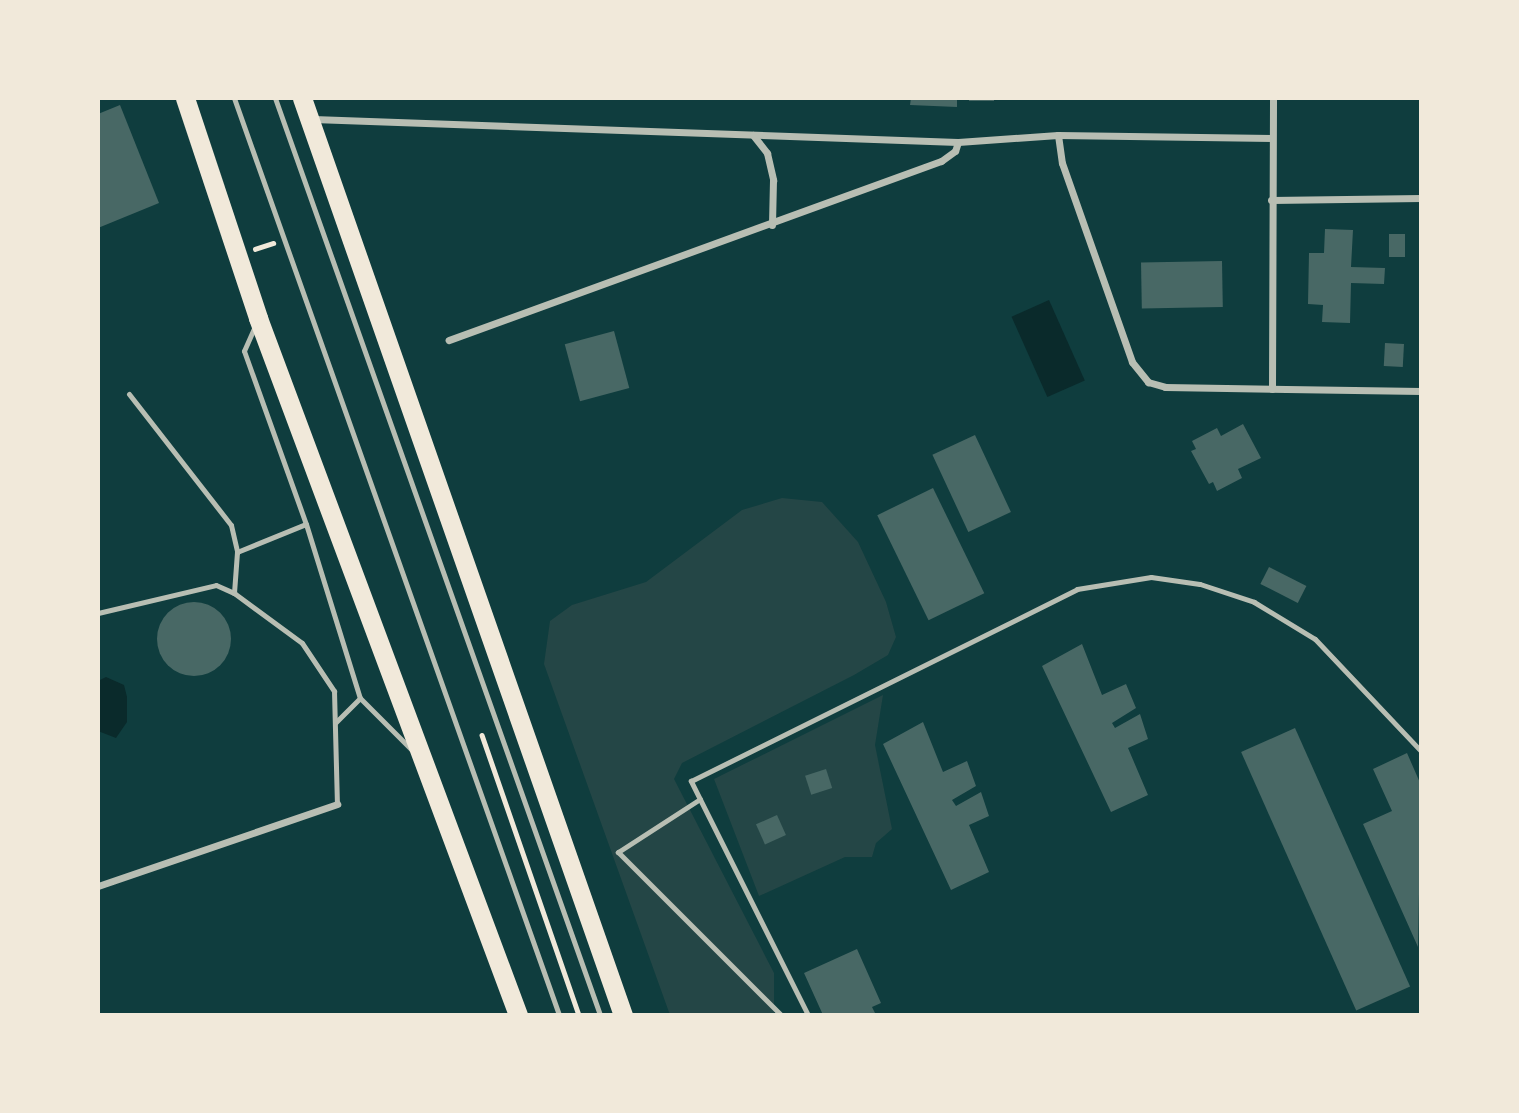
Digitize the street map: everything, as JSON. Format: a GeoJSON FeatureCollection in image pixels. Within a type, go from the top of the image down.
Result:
{"type":"FeatureCollection","features":[{"type":"Feature","properties":{"kind":"highway"},"geometry":{"type":"LineString","coordinates":[[185,98],[258,318],[518,1015]]}},
{"type":"Feature","properties":{"kind":"highway"},"geometry":{"type":"LineString","coordinates":[[302,98],[623,1015]]}},
{"type":"Feature","properties":{"kind":"street"},"geometry":{"type":"LineString","coordinates":[[1272,389],[1270,200],[1273,98]]}},
{"type":"Feature","properties":{"kind":"street"},"geometry":{"type":"LineString","coordinates":[[310,119],[958,142],[1058,135],[1272,138]]}},
{"type":"Feature","properties":{"kind":"street"},"geometry":{"type":"LineString","coordinates":[[753,135],[767,153],[774,180],[772,225]]}},
{"type":"Feature","properties":{"kind":"street"},"geometry":{"type":"LineString","coordinates":[[1058,135],[1062,163],[1132,362],[1142,377],[1165,387],[1421,391]]}},
{"type":"Feature","properties":{"kind":"street"},"geometry":{"type":"LineString","coordinates":[[449,340],[772,225],[942,161],[955,151],[958,142]]}},
{"type":"Feature","properties":{"kind":"street"},"geometry":{"type":"LineString","coordinates":[[1270,200],[1421,198]]}},
{"type":"Feature","properties":{"kind":"street"},"geometry":{"type":"LineString","coordinates":[[98,886],[337,804]]}},
{"type":"Feature","properties":{"kind":"lane"},"geometry":{"type":"LineString","coordinates":[[234,98],[559,1015]]}},
{"type":"Feature","properties":{"kind":"lane"},"geometry":{"type":"LineString","coordinates":[[275,98],[600,1015]]}},
{"type":"Feature","properties":{"kind":"lane"},"geometry":{"type":"LineString","coordinates":[[258,318],[244,351],[306,524],[360,698],[426,764]]}},
{"type":"Feature","properties":{"kind":"lane"},"geometry":{"type":"LineString","coordinates":[[129,394],[231,525],[237,552],[234,593]]}},
{"type":"Feature","properties":{"kind":"lane"},"geometry":{"type":"LineString","coordinates":[[237,552],[306,524]]}},
{"type":"Feature","properties":{"kind":"lane"},"geometry":{"type":"LineString","coordinates":[[808,1015],[691,781],[1077,589],[1151,578],[1200,584],[1254,602],[1315,639],[1421,751]]}},
{"type":"Feature","properties":{"kind":"lane"},"geometry":{"type":"LineString","coordinates":[[98,613],[216,585],[234,593],[302,643],[318,662],[334,691],[337,804]]}},
{"type":"Feature","properties":{"kind":"lane"},"geometry":{"type":"LineString","coordinates":[[336,722],[360,698]]}},
{"type":"Feature","properties":{"kind":"lane"},"geometry":{"type":"LineString","coordinates":[[699,799],[618,852],[781,1015]]}},
{"type":"Feature","properties":{"kind":"shaded area"},"geometry":{"type":"Polygon","coordinates":[[[1049,300],[1085,380],[1047,397],[1012,317],[1049,300]]]}},
{"type":"Feature","properties":{"kind":"shaded area"},"geometry":{"type":"Polygon","coordinates":[[[782,498],[822,502],[858,542],[886,602],[896,637],[888,655],[682,763],[674,779],[774,973],[774,1013],[670,1015],[544,664],[550,621],[572,605],[646,582],[742,510],[782,498]]]}},
{"type":"Feature","properties":{"kind":"shaded area"},"geometry":{"type":"Polygon","coordinates":[[[106,677],[124,685],[127,697],[127,722],[116,738],[98,731],[98,681],[106,677]]]}},
{"type":"Feature","properties":{"kind":"shaded area"},"geometry":{"type":"Polygon","coordinates":[[[883,695],[875,745],[892,829],[876,843],[872,857],[845,857],[759,896],[714,779],[883,695]]]}},
{"type":"Feature","properties":{"kind":"building"},"geometry":{"type":"Polygon","coordinates":[[[911,98],[957,98],[957,107],[910,105],[911,98]]]}},
{"type":"Feature","properties":{"kind":"building"},"geometry":{"type":"Polygon","coordinates":[[[969,98],[994,98],[994,101],[969,101],[969,98]]]}},
{"type":"Feature","properties":{"kind":"building"},"geometry":{"type":"Polygon","coordinates":[[[120,105],[159,203],[98,228],[98,114],[120,105]]]}},
{"type":"Feature","properties":{"kind":"building"},"geometry":{"type":"Polygon","coordinates":[[[1325,229],[1353,230],[1351,267],[1385,268],[1384,284],[1351,283],[1350,323],[1322,322],[1323,305],[1308,304],[1309,253],[1324,253],[1325,229]]]}},
{"type":"Feature","properties":{"kind":"building"},"geometry":{"type":"Polygon","coordinates":[[[1389,234],[1405,234],[1405,257],[1389,257],[1389,234]]]}},
{"type":"Feature","properties":{"kind":"building"},"geometry":{"type":"Polygon","coordinates":[[[1222,261],[1223,307],[1142,308],[1141,262],[1222,261]]]}},
{"type":"Feature","properties":{"kind":"building"},"geometry":{"type":"Polygon","coordinates":[[[614,331],[629,388],[580,401],[565,344],[614,331]]]}},
{"type":"Feature","properties":{"kind":"building"},"geometry":{"type":"Polygon","coordinates":[[[1385,343],[1404,344],[1403,367],[1384,366],[1385,343]]]}},
{"type":"Feature","properties":{"kind":"building"},"geometry":{"type":"Polygon","coordinates":[[[1243,424],[1261,458],[1238,469],[1242,478],[1217,491],[1213,482],[1209,484],[1191,451],[1196,449],[1192,441],[1217,428],[1221,436],[1243,424]]]}},
{"type":"Feature","properties":{"kind":"building"},"geometry":{"type":"Polygon","coordinates":[[[975,435],[1011,512],[968,532],[932,455],[975,435]]]}},
{"type":"Feature","properties":{"kind":"building"},"geometry":{"type":"Polygon","coordinates":[[[933,488],[984,593],[929,620],[877,515],[933,488]]]}},
{"type":"Feature","properties":{"kind":"building"},"geometry":{"type":"Polygon","coordinates":[[[1269,567],[1306,586],[1298,603],[1260,584],[1269,567]]]}},
{"type":"Feature","properties":{"kind":"building"},"geometry":{"type":"Polygon","coordinates":[[[194,602],[215,608],[225,618],[231,639],[225,660],[215,670],[194,676],[173,670],[163,660],[157,639],[163,618],[173,608],[194,602]]]}},
{"type":"Feature","properties":{"kind":"building"},"geometry":{"type":"Polygon","coordinates":[[[1082,644],[1102,695],[1126,684],[1136,708],[1112,723],[1115,728],[1140,714],[1148,739],[1128,748],[1148,795],[1111,812],[1042,666],[1082,644]]]}},
{"type":"Feature","properties":{"kind":"building"},"geometry":{"type":"Polygon","coordinates":[[[923,722],[943,772],[967,761],[976,786],[952,800],[956,806],[981,792],[989,816],[969,825],[989,872],[951,890],[883,744],[923,722]]]}},
{"type":"Feature","properties":{"kind":"building"},"geometry":{"type":"Polygon","coordinates":[[[1295,728],[1410,987],[1356,1011],[1241,752],[1295,728]]]}},
{"type":"Feature","properties":{"kind":"building"},"geometry":{"type":"Polygon","coordinates":[[[1407,753],[1421,785],[1418,947],[1363,824],[1392,811],[1373,769],[1407,753]]]}},
{"type":"Feature","properties":{"kind":"building"},"geometry":{"type":"Polygon","coordinates":[[[826,769],[832,788],[811,795],[805,776],[826,769]]]}},
{"type":"Feature","properties":{"kind":"building"},"geometry":{"type":"Polygon","coordinates":[[[777,815],[786,835],[765,844],[756,824],[777,815]]]}},
{"type":"Feature","properties":{"kind":"building"},"geometry":{"type":"Polygon","coordinates":[[[857,949],[881,1003],[872,1007],[876,1015],[823,1015],[804,973],[857,949]]]}}]}
